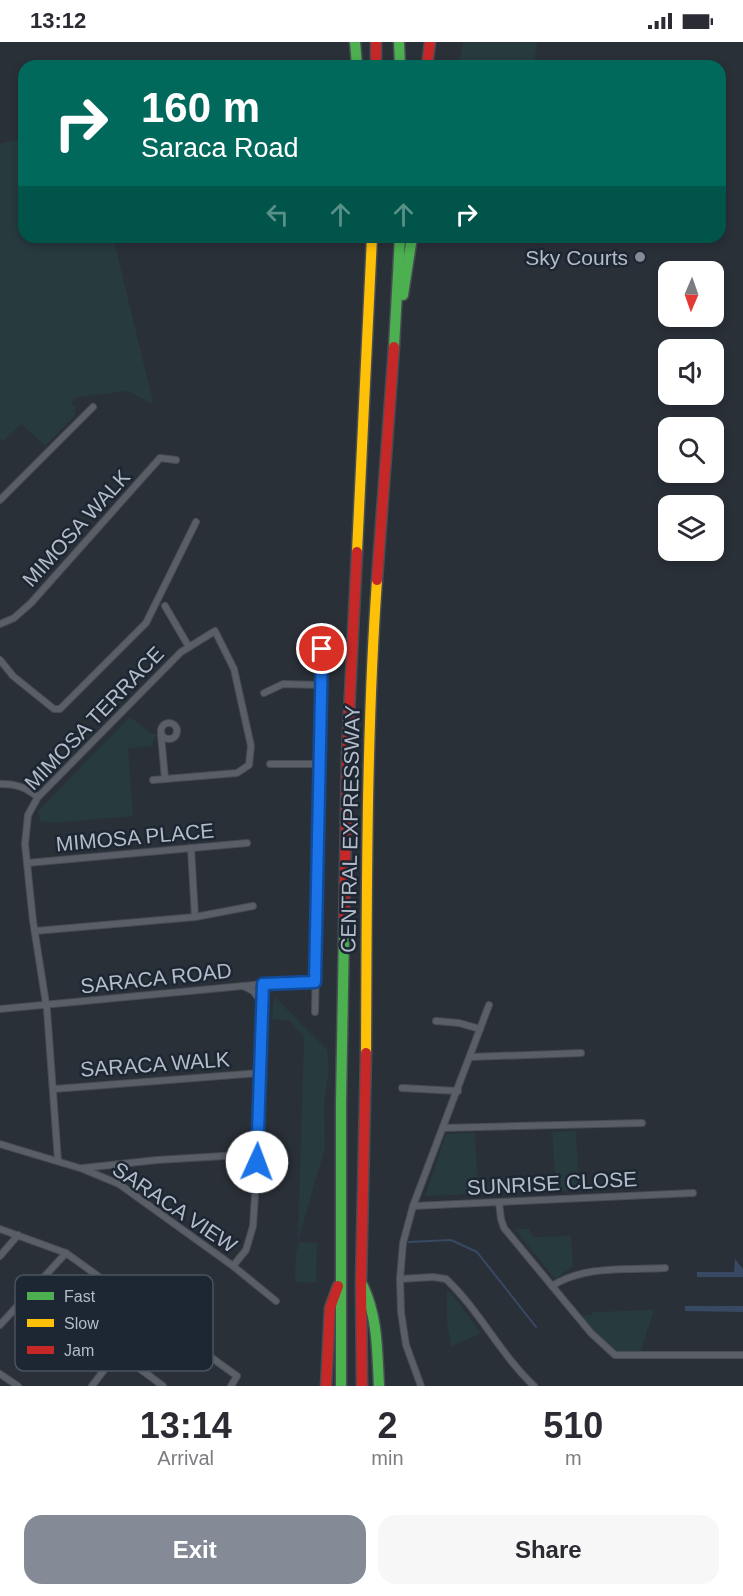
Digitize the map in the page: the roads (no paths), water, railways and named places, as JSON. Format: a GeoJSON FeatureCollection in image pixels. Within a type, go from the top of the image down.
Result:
{"type":"FeatureCollection","features":[{"type":"Feature","properties":{"kind":"highway"},"geometry":{"type":"LineString","coordinates":[[355,42],[356,60]]}},
{"type":"Feature","properties":{"kind":"highway"},"geometry":{"type":"LineString","coordinates":[[376,42],[376,60]]}},
{"type":"Feature","properties":{"kind":"highway"},"geometry":{"type":"LineString","coordinates":[[399,42],[400,60]]}},
{"type":"Feature","properties":{"kind":"highway"},"geometry":{"type":"LineString","coordinates":[[428,60],[430,42]]}},
{"type":"Feature","properties":{"kind":"highway","name":"CENTRAL EXPRESSWAY"},"geometry":{"type":"LineString","coordinates":[[341,1386],[340,1281],[347,755],[372,243]]}},
{"type":"Feature","properties":{"kind":"highway","name":"CENTRAL EXPRESSWAY"},"geometry":{"type":"LineString","coordinates":[[362,1386],[367,863],[374,640],[400,243]]}},
{"type":"Feature","properties":{"kind":"highway"},"geometry":{"type":"LineString","coordinates":[[396,321],[401,305],[411,243]]}},
{"type":"Feature","properties":{"kind":"highway"},"geometry":{"type":"LineString","coordinates":[[326,1386],[330,1308],[340,1281]]}},
{"type":"Feature","properties":{"kind":"highway"},"geometry":{"type":"LineString","coordinates":[[362,1283],[372,1301],[375,1314],[379,1386]]}},
{"type":"Feature","properties":{"kind":"street"},"geometry":{"type":"LineString","coordinates":[[0,501],[93,407]]}},
{"type":"Feature","properties":{"kind":"street","name":"MIMOSA WALK"},"geometry":{"type":"LineString","coordinates":[[0,624],[14,618],[31,603],[160,458],[176,460]]}},
{"type":"Feature","properties":{"kind":"street"},"geometry":{"type":"LineString","coordinates":[[0,660],[13,676],[54,709],[60,709],[146,623],[195,522]]}},
{"type":"Feature","properties":{"kind":"street","name":"MIMOSA TERRACE"},"geometry":{"type":"LineString","coordinates":[[47,1005],[27,864],[27,821],[38,797],[181,652],[189,647],[165,606]]}},
{"type":"Feature","properties":{"kind":"street"},"geometry":{"type":"LineString","coordinates":[[153,780],[237,773],[245,770],[251,760],[251,746],[234,669],[215,631],[189,647]]}},
{"type":"Feature","properties":{"kind":"street"},"geometry":{"type":"LineString","coordinates":[[315,1012],[322,649]]}},
{"type":"Feature","properties":{"kind":"street"},"geometry":{"type":"LineString","coordinates":[[264,693],[283,684],[321,685]]}},
{"type":"Feature","properties":{"kind":"street"},"geometry":{"type":"LineString","coordinates":[[161,735],[165,778]]}},
{"type":"Feature","properties":{"kind":"street"},"geometry":{"type":"LineString","coordinates":[[270,764],[320,764]]}},
{"type":"Feature","properties":{"kind":"street"},"geometry":{"type":"LineString","coordinates":[[0,784],[16,785],[38,797]]}},
{"type":"Feature","properties":{"kind":"street","name":"MIMOSA PLACE"},"geometry":{"type":"LineString","coordinates":[[27,864],[247,843]]}},
{"type":"Feature","properties":{"kind":"street"},"geometry":{"type":"LineString","coordinates":[[190,848],[195,916]]}},
{"type":"Feature","properties":{"kind":"street"},"geometry":{"type":"LineString","coordinates":[[35,931],[195,916],[253,906]]}},
{"type":"Feature","properties":{"kind":"street","name":"SARACA ROAD"},"geometry":{"type":"LineString","coordinates":[[0,1009],[263,984],[315,982]]}},
{"type":"Feature","properties":{"kind":"street"},"geometry":{"type":"LineString","coordinates":[[233,1266],[250,1242],[253,1226],[258,1154],[263,984]]}},
{"type":"Feature","properties":{"kind":"street"},"geometry":{"type":"LineString","coordinates":[[243,986],[253,991],[262,1002]]}},
{"type":"Feature","properties":{"kind":"street"},"geometry":{"type":"LineString","coordinates":[[47,1005],[58,1161]]}},
{"type":"Feature","properties":{"kind":"street"},"geometry":{"type":"LineString","coordinates":[[421,1386],[406,1345],[401,1312],[400,1279],[404,1243],[413,1206],[489,1005]]}},
{"type":"Feature","properties":{"kind":"street"},"geometry":{"type":"LineString","coordinates":[[436,1021],[459,1023],[480,1029]]}},
{"type":"Feature","properties":{"kind":"street"},"geometry":{"type":"LineString","coordinates":[[470,1057],[581,1053]]}},
{"type":"Feature","properties":{"kind":"street","name":"SARACA WALK"},"geometry":{"type":"LineString","coordinates":[[54,1089],[260,1073]]}},
{"type":"Feature","properties":{"kind":"street"},"geometry":{"type":"LineString","coordinates":[[402,1088],[458,1091]]}},
{"type":"Feature","properties":{"kind":"street"},"geometry":{"type":"LineString","coordinates":[[443,1128],[642,1123]]}},
{"type":"Feature","properties":{"kind":"street","name":"SARACA VIEW"},"geometry":{"type":"LineString","coordinates":[[0,1144],[83,1168],[119,1184],[233,1266],[276,1302]]}},
{"type":"Feature","properties":{"kind":"street"},"geometry":{"type":"LineString","coordinates":[[83,1168],[158,1160],[258,1154]]}},
{"type":"Feature","properties":{"kind":"street"},"geometry":{"type":"LineString","coordinates":[[119,1184],[118,1177],[123,1164]]}},
{"type":"Feature","properties":{"kind":"street","name":"SUNRISE CLOSE"},"geometry":{"type":"LineString","coordinates":[[413,1206],[693,1193]]}},
{"type":"Feature","properties":{"kind":"street"},"geometry":{"type":"LineString","coordinates":[[499,1203],[504,1228],[591,1333],[615,1355],[743,1355]]}},
{"type":"Feature","properties":{"kind":"street"},"geometry":{"type":"LineString","coordinates":[[0,1229],[66,1253],[97,1275]]}},
{"type":"Feature","properties":{"kind":"street"},"geometry":{"type":"LineString","coordinates":[[0,1256],[18,1235]]}},
{"type":"Feature","properties":{"kind":"street"},"geometry":{"type":"LineString","coordinates":[[47,1275],[66,1253]]}},
{"type":"Feature","properties":{"kind":"street"},"geometry":{"type":"LineString","coordinates":[[552,1286],[585,1272],[665,1268]]}},
{"type":"Feature","properties":{"kind":"street"},"geometry":{"type":"LineString","coordinates":[[400,1279],[433,1277],[446,1279],[481,1319],[516,1368],[534,1386]]}},
{"type":"Feature","properties":{"kind":"street"},"geometry":{"type":"LineString","coordinates":[[0,1325],[15,1310]]}},
{"type":"Feature","properties":{"kind":"street"},"geometry":{"type":"LineString","coordinates":[[213,1359],[237,1376],[231,1386]]}},
{"type":"Feature","properties":{"kind":"street"},"geometry":{"type":"LineString","coordinates":[[92,1386],[103,1371]]}},
{"type":"Feature","properties":{"kind":"street"},"geometry":{"type":"LineString","coordinates":[[142,1371],[163,1386]]}},
{"type":"Feature","properties":{"kind":"street"},"geometry":{"type":"LineString","coordinates":[[0,1374],[18,1386]]}},
{"type":"Feature","properties":{"kind":"water"},"geometry":{"type":"Polygon","coordinates":[[[735,1259],[743,1269],[743,1277],[697,1277],[697,1272],[734,1272],[735,1259]]]}},
{"type":"Feature","properties":{"kind":"water"},"geometry":{"type":"Polygon","coordinates":[[[685,1306],[743,1306],[743,1312],[685,1311],[685,1306]]]}},
{"type":"Feature","properties":{"kind":"waterway"},"geometry":{"type":"LineString","coordinates":[[409,1242],[451,1240],[477,1252],[536,1327]]}},
{"type":"Feature","properties":{"kind":"place","name":"Sky Courts"},"geometry":{"type":"Point","coordinates":[640,257]}}]}
